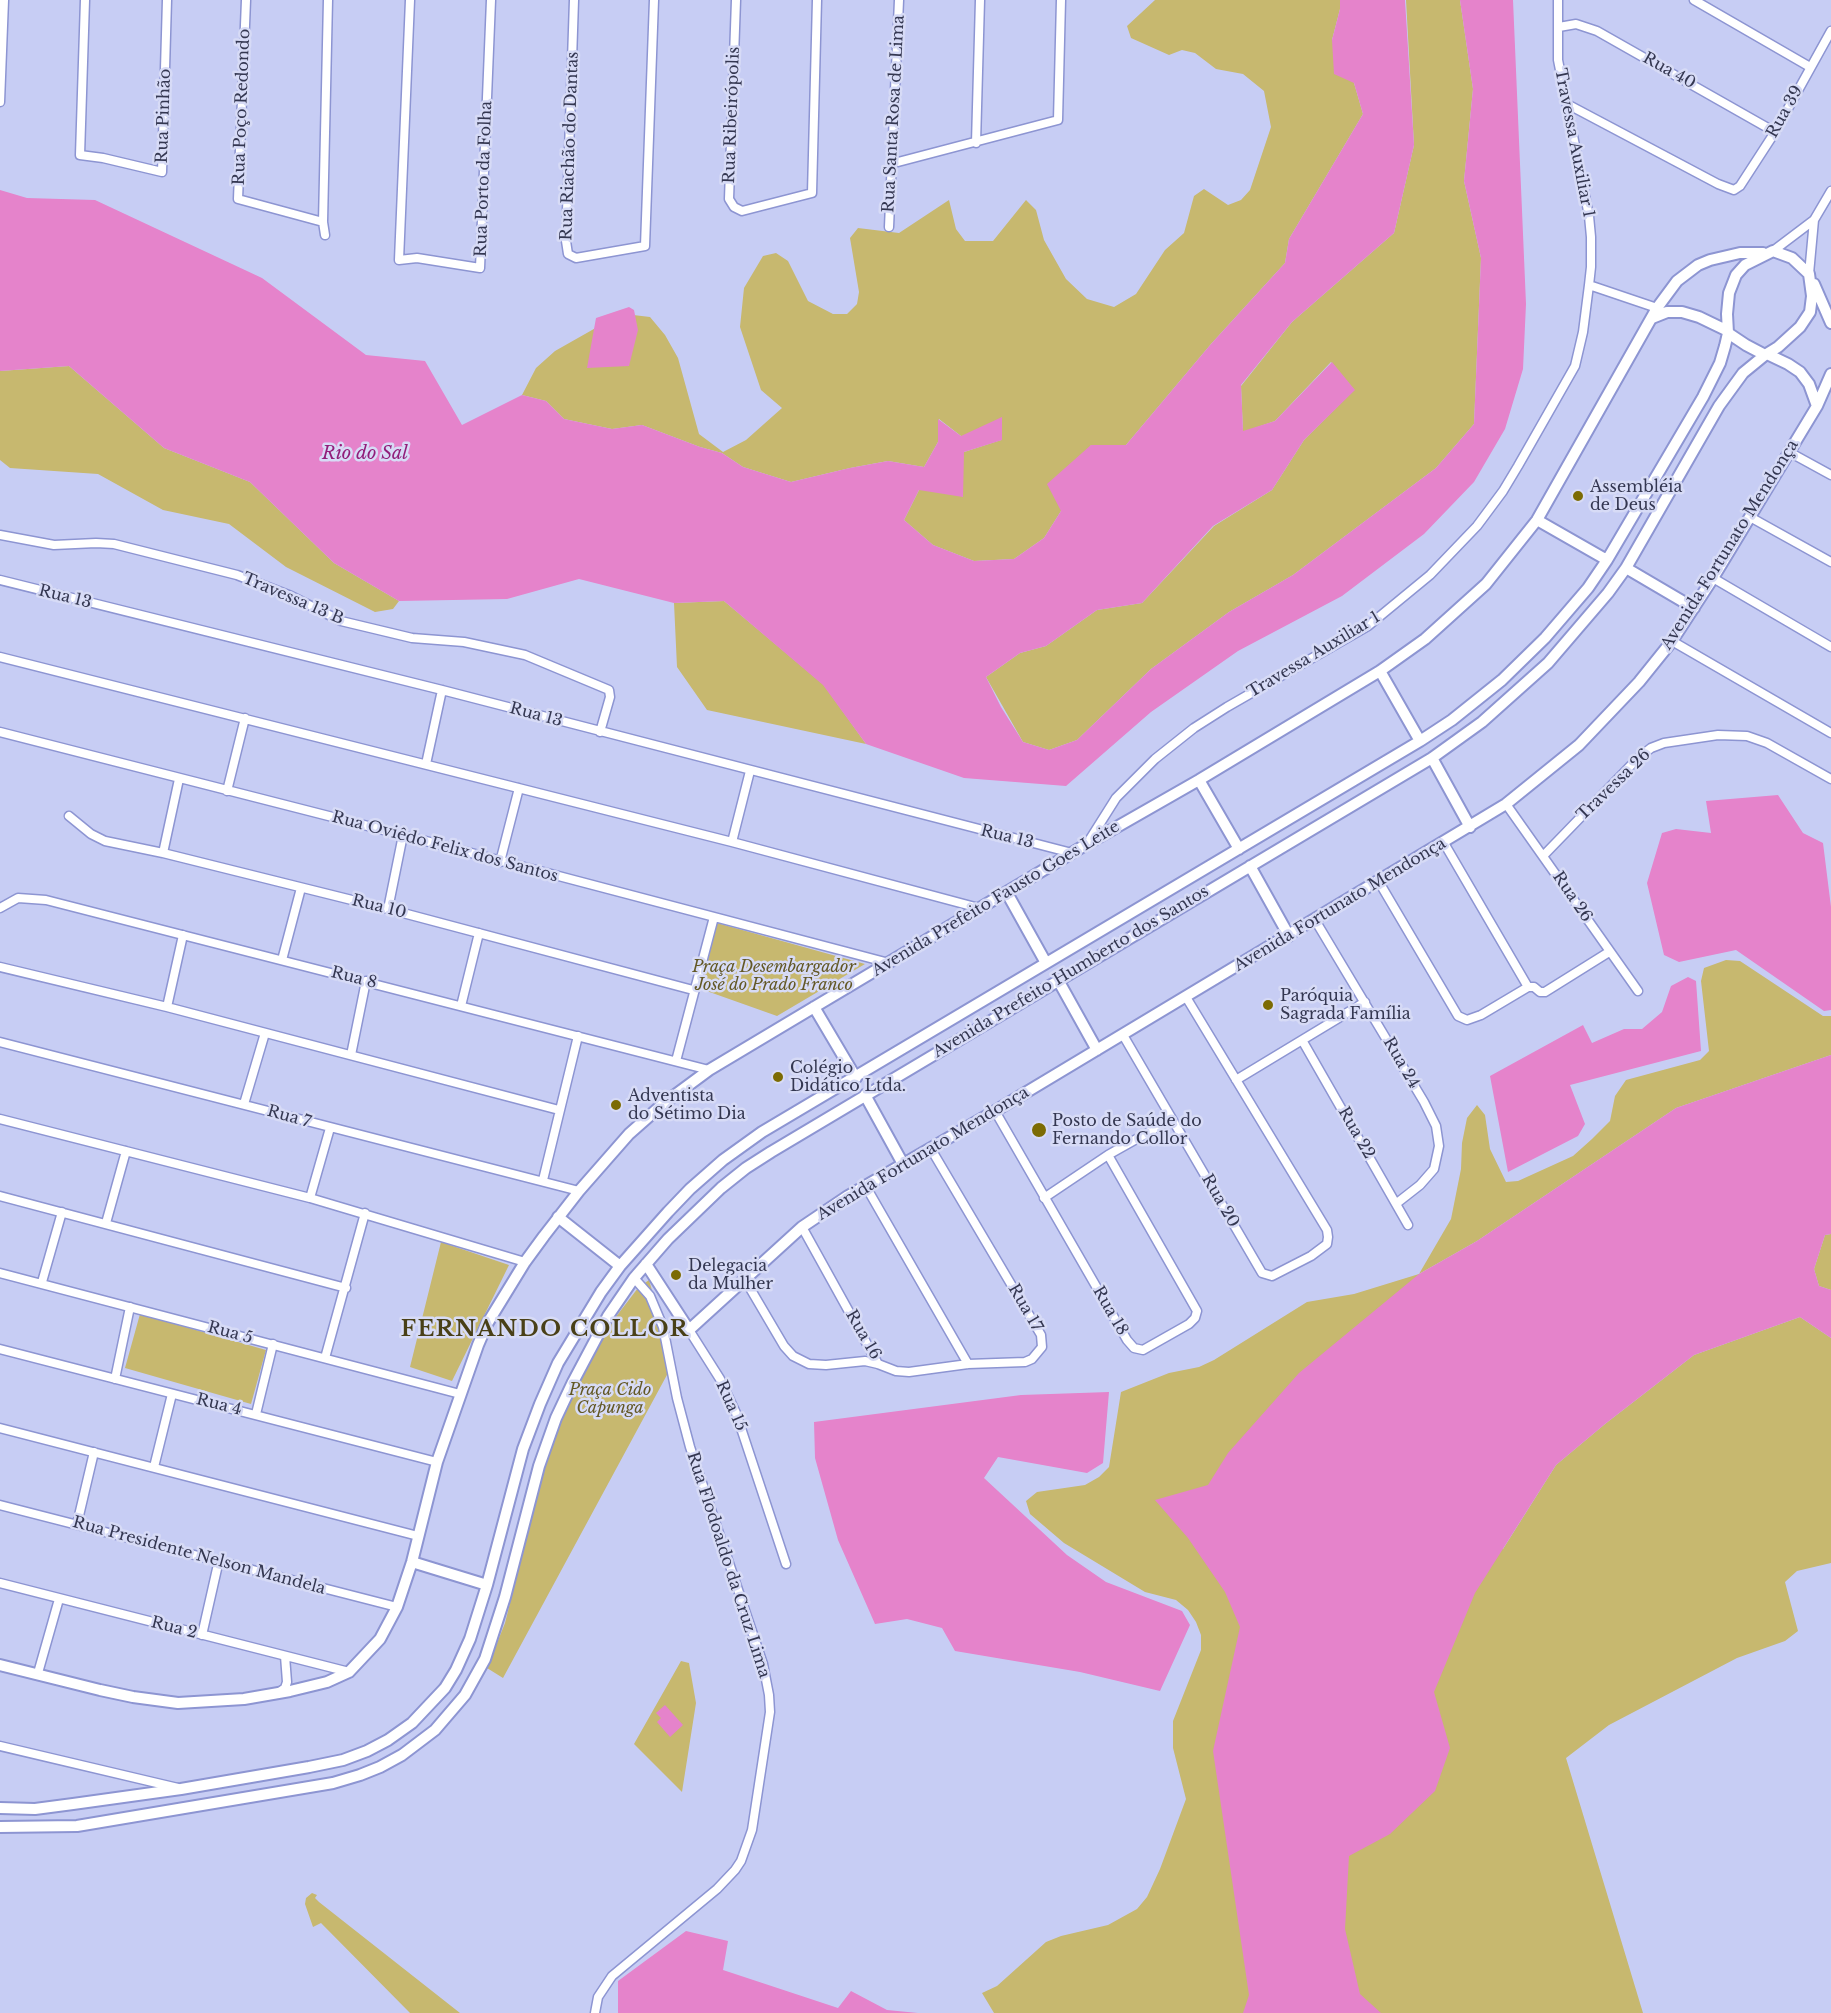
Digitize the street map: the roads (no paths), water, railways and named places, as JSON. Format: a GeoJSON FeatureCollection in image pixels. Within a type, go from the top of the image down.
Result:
{"type":"FeatureCollection","features":[{"type":"Feature","properties":{"kind":"street"},"geometry":{"type":"LineString","coordinates":[[0,102],[4,0]]}},
{"type":"Feature","properties":{"kind":"street","name":"Rua Pinhão"},"geometry":{"type":"LineString","coordinates":[[85,0],[80,155],[113,160],[162,172],[167,0]]}},
{"type":"Feature","properties":{"kind":"street","name":"Rua Poço Redondo"},"geometry":{"type":"LineString","coordinates":[[246,0],[238,199],[323,222]]}},
{"type":"Feature","properties":{"kind":"street"},"geometry":{"type":"LineString","coordinates":[[325,235],[323,222],[328,0]]}},
{"type":"Feature","properties":{"kind":"street","name":"Rua Porto da Folha"},"geometry":{"type":"LineString","coordinates":[[410,0],[399,260],[417,258],[480,268],[490,0]]}},
{"type":"Feature","properties":{"kind":"street","name":"Rua Riachão do Dantas"},"geometry":{"type":"LineString","coordinates":[[574,0],[567,240],[568,254],[576,258],[645,246],[654,0]]}},
{"type":"Feature","properties":{"kind":"street","name":"Rua Ribeirópolis"},"geometry":{"type":"LineString","coordinates":[[736,0],[729,199],[734,207],[742,211],[812,193],[817,0]]}},
{"type":"Feature","properties":{"kind":"street","name":"Rua Santa Rosa de Lima"},"geometry":{"type":"LineString","coordinates":[[889,227],[899,0]]}},
{"type":"Feature","properties":{"kind":"street"},"geometry":{"type":"LineString","coordinates":[[976,143],[980,0]]}},
{"type":"Feature","properties":{"kind":"street"},"geometry":{"type":"LineString","coordinates":[[892,159],[898,162],[1058,120],[1061,0]]}},
{"type":"Feature","properties":{"kind":"street","name":"Travessa Auxiliar 1"},"geometry":{"type":"LineString","coordinates":[[1087,844],[1116,798],[1155,759],[1194,728],[1368,626],[1430,574],[1477,526],[1503,491],[1546,419],[1575,366],[1583,332],[1592,251],[1589,216],[1558,60],[1558,0]]}},
{"type":"Feature","properties":{"kind":"street"},"geometry":{"type":"LineString","coordinates":[[1694,0],[1810,67]]}},
{"type":"Feature","properties":{"kind":"street","name":"Rua 40"},"geometry":{"type":"LineString","coordinates":[[1559,27],[1576,24],[1597,31],[1775,132]]}},
{"type":"Feature","properties":{"kind":"street","name":"Rua 39"},"geometry":{"type":"LineString","coordinates":[[1568,104],[1718,184],[1734,190],[1740,186],[1775,132],[1831,32]]}},
{"type":"Feature","properties":{"kind":"street"},"geometry":{"type":"LineString","coordinates":[[1728,332],[1727,302],[1736,275],[1745,265],[1772,252],[1814,220],[1831,191]]}},
{"type":"Feature","properties":{"kind":"street"},"geometry":{"type":"LineString","coordinates":[[1766,354],[1795,333],[1810,312],[1812,296],[1809,275],[1814,220]]}},
{"type":"Feature","properties":{"kind":"street"},"geometry":{"type":"LineString","coordinates":[[1772,252],[1792,258],[1809,275],[1831,323]]}},
{"type":"Feature","properties":{"kind":"street","name":"Avenida Prefeito Fausto Goes Leite"},"geometry":{"type":"LineString","coordinates":[[0,1665],[100,1690],[157,1701],[202,1702],[310,1687],[349,1672],[380,1639],[397,1607],[412,1562],[437,1462],[487,1324],[525,1262],[558,1217],[629,1134],[663,1104],[709,1070],[1087,844],[1199,780],[1380,671],[1425,639],[1471,600],[1501,567],[1537,520],[1655,313],[1677,281],[1698,265],[1729,255],[1772,252]]}},
{"type":"Feature","properties":{"kind":"street"},"geometry":{"type":"LineString","coordinates":[[1589,285],[1655,313],[1682,312],[1699,317],[1728,332],[1746,345],[1800,372],[1809,384],[1817,406]]}},
{"type":"Feature","properties":{"kind":"street","name":"Avenida Prefeito Humberto dos Santos"},"geometry":{"type":"LineString","coordinates":[[0,1808],[35,1809],[225,1782],[343,1760],[367,1751],[396,1735],[434,1702],[456,1670],[470,1639],[487,1585],[523,1449],[548,1385],[586,1314],[620,1266],[690,1189],[738,1148],[762,1132],[1420,741],[1452,720],[1502,680],[1570,611],[1607,560],[1711,382],[1720,363],[1728,332]]}},
{"type":"Feature","properties":{"kind":"street","name":"Avenida Prefeito Humberto dos Santos"},"geometry":{"type":"LineString","coordinates":[[0,1827],[77,1826],[333,1783],[360,1775],[402,1755],[435,1730],[455,1708],[485,1659],[496,1629],[530,1493],[556,1418],[597,1335],[634,1278],[686,1220],[746,1168],[864,1095],[1432,759],[1482,722],[1548,663],[1589,617],[1626,568],[1719,406],[1743,373],[1766,354]]}},
{"type":"Feature","properties":{"kind":"street","name":"Avenida Fortunato Mendonça"},"geometry":{"type":"LineString","coordinates":[[689,1330],[802,1227],[866,1185],[931,1149],[1470,827],[1506,804],[1579,746],[1639,682],[1672,641],[1713,578],[1817,406],[1831,374]]}},
{"type":"Feature","properties":{"kind":"street"},"geometry":{"type":"LineString","coordinates":[[1789,452],[1831,475]]}},
{"type":"Feature","properties":{"kind":"street"},"geometry":{"type":"LineString","coordinates":[[1750,517],[1831,562]]}},
{"type":"Feature","properties":{"kind":"street"},"geometry":{"type":"LineString","coordinates":[[1537,520],[1607,560]]}},
{"type":"Feature","properties":{"kind":"street","name":"Travessa 13 B"},"geometry":{"type":"LineString","coordinates":[[0,535],[45,545],[96,543],[134,549],[237,576],[291,596],[341,621],[412,638],[464,642],[525,655],[609,690],[610,697],[600,732]]}},
{"type":"Feature","properties":{"kind":"street"},"geometry":{"type":"LineString","coordinates":[[1626,568],[1694,608]]}},
{"type":"Feature","properties":{"kind":"street"},"geometry":{"type":"LineString","coordinates":[[1713,578],[1831,647]]}},
{"type":"Feature","properties":{"kind":"street","name":"Rua 13"},"geometry":{"type":"LineString","coordinates":[[0,580],[442,690],[1072,853]]}},
{"type":"Feature","properties":{"kind":"street"},"geometry":{"type":"LineString","coordinates":[[1672,641],[1831,733]]}},
{"type":"Feature","properties":{"kind":"street"},"geometry":{"type":"LineString","coordinates":[[0,657],[732,842],[979,908]]}},
{"type":"Feature","properties":{"kind":"street"},"geometry":{"type":"LineString","coordinates":[[1380,671],[1420,741]]}},
{"type":"Feature","properties":{"kind":"street"},"geometry":{"type":"LineString","coordinates":[[426,764],[442,690]]}},
{"type":"Feature","properties":{"kind":"street"},"geometry":{"type":"LineString","coordinates":[[227,791],[245,718]]}},
{"type":"Feature","properties":{"kind":"street","name":"Rua Oviêdo Felix dos Santos"},"geometry":{"type":"LineString","coordinates":[[0,732],[889,963]]}},
{"type":"Feature","properties":{"kind":"street","name":"Travessa 26"},"geometry":{"type":"LineString","coordinates":[[1544,855],[1637,759],[1651,748],[1664,743],[1718,735],[1747,736],[1767,743],[1831,779]]}},
{"type":"Feature","properties":{"kind":"street"},"geometry":{"type":"LineString","coordinates":[[1432,759],[1470,827]]}},
{"type":"Feature","properties":{"kind":"street"},"geometry":{"type":"LineString","coordinates":[[732,842],[750,771]]}},
{"type":"Feature","properties":{"kind":"street"},"geometry":{"type":"LineString","coordinates":[[163,853],[179,779]]}},
{"type":"Feature","properties":{"kind":"street"},"geometry":{"type":"LineString","coordinates":[[1199,780],[1239,849]]}},
{"type":"Feature","properties":{"kind":"street"},"geometry":{"type":"LineString","coordinates":[[500,862],[519,788]]}},
{"type":"Feature","properties":{"kind":"street","name":"Rua 26"},"geometry":{"type":"LineString","coordinates":[[1506,804],[1638,991]]}},
{"type":"Feature","properties":{"kind":"street","name":"Rua 10"},"geometry":{"type":"LineString","coordinates":[[69,816],[91,834],[105,841],[163,853],[388,909],[693,990]]}},
{"type":"Feature","properties":{"kind":"street"},"geometry":{"type":"LineString","coordinates":[[388,909],[403,835]]}},
{"type":"Feature","properties":{"kind":"street"},"geometry":{"type":"LineString","coordinates":[[1444,843],[1528,987]]}},
{"type":"Feature","properties":{"kind":"street"},"geometry":{"type":"LineString","coordinates":[[1250,866],[1289,936]]}},
{"type":"Feature","properties":{"kind":"street"},"geometry":{"type":"LineString","coordinates":[[1379,882],[1452,1008],[1460,1017],[1467,1020],[1474,1019],[1528,987],[1545,992],[1609,952]]}},
{"type":"Feature","properties":{"kind":"street"},"geometry":{"type":"LineString","coordinates":[[282,960],[301,888]]}},
{"type":"Feature","properties":{"kind":"street"},"geometry":{"type":"LineString","coordinates":[[1007,893],[1046,963]]}},
{"type":"Feature","properties":{"kind":"street","name":"Rua 8"},"geometry":{"type":"LineString","coordinates":[[0,908],[18,898],[45,900],[709,1070]]}},
{"type":"Feature","properties":{"kind":"street"},"geometry":{"type":"LineString","coordinates":[[676,1061],[714,917]]}},
{"type":"Feature","properties":{"kind":"street","name":"Rua 24"},"geometry":{"type":"LineString","coordinates":[[1315,920],[1428,1109],[1438,1135],[1439,1156],[1434,1169],[1420,1185],[1397,1203]]}},
{"type":"Feature","properties":{"kind":"street"},"geometry":{"type":"LineString","coordinates":[[461,1006],[479,933]]}},
{"type":"Feature","properties":{"kind":"street"},"geometry":{"type":"LineString","coordinates":[[167,1007],[183,935]]}},
{"type":"Feature","properties":{"kind":"street"},"geometry":{"type":"LineString","coordinates":[[0,967],[167,1007],[559,1110]]}},
{"type":"Feature","properties":{"kind":"street"},"geometry":{"type":"LineString","coordinates":[[1058,980],[1097,1050]]}},
{"type":"Feature","properties":{"kind":"street"},"geometry":{"type":"LineString","coordinates":[[351,1055],[366,981]]}},
{"type":"Feature","properties":{"kind":"street"},"geometry":{"type":"LineString","coordinates":[[1186,997],[1236,1080],[1365,1002]]}},
{"type":"Feature","properties":{"kind":"street"},"geometry":{"type":"LineString","coordinates":[[814,1007],[856,1078]]}},
{"type":"Feature","properties":{"kind":"street"},"geometry":{"type":"LineString","coordinates":[[244,1104],[265,1033]]}},
{"type":"Feature","properties":{"kind":"street","name":"Rua 20"},"geometry":{"type":"LineString","coordinates":[[1123,1035],[1262,1273],[1269,1276],[1278,1274],[1311,1256],[1326,1245],[1329,1237],[1325,1226],[1236,1080]]}},
{"type":"Feature","properties":{"kind":"street"},"geometry":{"type":"LineString","coordinates":[[543,1180],[578,1036]]}},
{"type":"Feature","properties":{"kind":"street","name":"Rua 22"},"geometry":{"type":"LineString","coordinates":[[1302,1040],[1397,1203],[1408,1226]]}},
{"type":"Feature","properties":{"kind":"street","name":"Rua 7"},"geometry":{"type":"LineString","coordinates":[[0,1042],[579,1191]]}},
{"type":"Feature","properties":{"kind":"street"},"geometry":{"type":"LineString","coordinates":[[864,1095],[903,1164]]}},
{"type":"Feature","properties":{"kind":"street","name":"Rua 18"},"geometry":{"type":"LineString","coordinates":[[995,1111],[1134,1348],[1143,1350],[1189,1324],[1197,1313],[1193,1302],[1108,1155]]}},
{"type":"Feature","properties":{"kind":"street"},"geometry":{"type":"LineString","coordinates":[[0,1119],[366,1213],[525,1262]]}},
{"type":"Feature","properties":{"kind":"street"},"geometry":{"type":"LineString","coordinates":[[1044,1198],[1108,1155],[1172,1119]]}},
{"type":"Feature","properties":{"kind":"street"},"geometry":{"type":"LineString","coordinates":[[310,1198],[330,1128]]}},
{"type":"Feature","properties":{"kind":"street"},"geometry":{"type":"LineString","coordinates":[[738,1148],[746,1168]]}},
{"type":"Feature","properties":{"kind":"street","name":"Rua 17"},"geometry":{"type":"LineString","coordinates":[[931,1149],[1042,1340],[1042,1347],[1038,1354],[1029,1360],[968,1364]]}},
{"type":"Feature","properties":{"kind":"street"},"geometry":{"type":"LineString","coordinates":[[106,1223],[126,1151]]}},
{"type":"Feature","properties":{"kind":"street"},"geometry":{"type":"LineString","coordinates":[[866,1185],[968,1364]]}},
{"type":"Feature","properties":{"kind":"street"},"geometry":{"type":"LineString","coordinates":[[0,1196],[346,1288]]}},
{"type":"Feature","properties":{"kind":"street"},"geometry":{"type":"LineString","coordinates":[[42,1282],[62,1212]]}},
{"type":"Feature","properties":{"kind":"street"},"geometry":{"type":"LineString","coordinates":[[326,1358],[366,1213]]}},
{"type":"Feature","properties":{"kind":"street"},"geometry":{"type":"LineString","coordinates":[[558,1217],[620,1266]]}},
{"type":"Feature","properties":{"kind":"street","name":"Rua 16"},"geometry":{"type":"LineString","coordinates":[[802,1227],[878,1364],[896,1371],[909,1372],[968,1364]]}},
{"type":"Feature","properties":{"kind":"street","name":"Rua 15"},"geometry":{"type":"LineString","coordinates":[[646,1264],[720,1379],[733,1406],[786,1564]]}},
{"type":"Feature","properties":{"kind":"street","name":"Rua 5"},"geometry":{"type":"LineString","coordinates":[[0,1273],[42,1282],[460,1394]]}},
{"type":"Feature","properties":{"kind":"street","name":"Rua Flodoaldo da Cruz Lima"},"geometry":{"type":"LineString","coordinates":[[595,2013],[598,1997],[612,1976],[717,1889],[741,1861],[752,1830],[770,1712],[770,1695],[763,1664],[690,1448],[679,1407],[663,1327],[650,1296],[634,1278]]}},
{"type":"Feature","properties":{"kind":"street"},"geometry":{"type":"LineString","coordinates":[[744,1278],[784,1346],[793,1356],[809,1364],[826,1365],[865,1361],[878,1364]]}},
{"type":"Feature","properties":{"kind":"street"},"geometry":{"type":"LineString","coordinates":[[115,1379],[130,1307]]}},
{"type":"Feature","properties":{"kind":"street"},"geometry":{"type":"LineString","coordinates":[[256,1414],[273,1344]]}},
{"type":"Feature","properties":{"kind":"street","name":"Rua 4"},"geometry":{"type":"LineString","coordinates":[[0,1349],[437,1462]]}},
{"type":"Feature","properties":{"kind":"street"},"geometry":{"type":"LineString","coordinates":[[154,1467],[172,1394]]}},
{"type":"Feature","properties":{"kind":"street"},"geometry":{"type":"LineString","coordinates":[[0,1428],[418,1536]]}},
{"type":"Feature","properties":{"kind":"street"},"geometry":{"type":"LineString","coordinates":[[77,1524],[94,1452]]}},
{"type":"Feature","properties":{"kind":"street","name":"Rua Presidente Nelson Mandela"},"geometry":{"type":"LineString","coordinates":[[0,1505],[397,1607]]}},
{"type":"Feature","properties":{"kind":"street"},"geometry":{"type":"LineString","coordinates":[[202,1635],[219,1560]]}},
{"type":"Feature","properties":{"kind":"street"},"geometry":{"type":"LineString","coordinates":[[412,1562],[487,1585]]}},
{"type":"Feature","properties":{"kind":"street","name":"Rua 2"},"geometry":{"type":"LineString","coordinates":[[0,1583],[349,1672]]}},
{"type":"Feature","properties":{"kind":"street"},"geometry":{"type":"LineString","coordinates":[[39,1673],[59,1599]]}},
{"type":"Feature","properties":{"kind":"street"},"geometry":{"type":"LineString","coordinates":[[278,1693],[285,1688],[287,1682],[285,1656]]}},
{"type":"Feature","properties":{"kind":"street"},"geometry":{"type":"LineString","coordinates":[[0,1746],[101,1772],[181,1789]]}},
{"type":"Feature","properties":{"kind":"street"},"geometry":{"type":"LineString","coordinates":[[225,1782],[229,1801]]}},
{"type":"Feature","properties":{"kind":"water","name":"Rio do Sal"},"geometry":{"type":"Polygon","coordinates":[[[1340,0],[1405,0],[1414,145],[1394,233],[1292,322],[1241,385],[1243,431],[1275,421],[1332,362],[1355,390],[1304,440],[1272,490],[1213,526],[1142,603],[1097,610],[1046,646],[1020,653],[986,677],[1001,707],[1023,742],[1049,750],[1077,740],[1151,669],[1229,612],[1293,575],[1436,468],[1474,424],[1481,258],[1464,181],[1473,89],[1460,0],[1513,0],[1526,304],[1523,369],[1505,429],[1474,482],[1424,534],[1342,596],[1238,651],[1151,712],[1066,786],[964,778],[866,744],[823,685],[724,601],[674,603],[579,579],[507,599],[399,601],[334,563],[250,482],[164,448],[69,366],[0,371],[0,190],[27,198],[95,200],[262,278],[366,355],[425,361],[462,425],[522,395],[546,401],[564,419],[612,429],[642,425],[722,453],[743,467],[791,482],[888,461],[924,467],[938,442],[938,419],[961,436],[1002,417],[1002,440],[964,452],[963,497],[919,490],[904,520],[933,545],[974,561],[1014,559],[1044,538],[1061,511],[1047,484],[1091,445],[1126,445],[1211,344],[1285,263],[1289,239],[1363,114],[1354,83],[1334,74],[1332,40],[1340,0]]]}},
{"type":"Feature","properties":{"kind":"water"},"geometry":{"type":"Polygon","coordinates":[[[629,307],[634,310],[638,330],[629,366],[587,368],[596,318],[629,307]]]}},
{"type":"Feature","properties":{"kind":"water"},"geometry":{"type":"Polygon","coordinates":[[[1778,795],[1803,833],[1823,843],[1831,907],[1831,1010],[1824,1011],[1736,950],[1679,962],[1664,955],[1647,883],[1662,833],[1676,829],[1711,833],[1706,801],[1778,795]]]}},
{"type":"Feature","properties":{"kind":"water"},"geometry":{"type":"Polygon","coordinates":[[[1688,977],[1696,981],[1701,1051],[1570,1085],[1585,1124],[1578,1136],[1508,1172],[1490,1076],[1583,1025],[1592,1043],[1624,1029],[1642,1029],[1662,1012],[1671,986],[1688,977]]]}},
{"type":"Feature","properties":{"kind":"water"},"geometry":{"type":"Polygon","coordinates":[[[1831,1055],[1831,1234],[1825,1235],[1814,1269],[1819,1286],[1831,1290],[1831,1338],[1800,1317],[1694,1355],[1556,1465],[1475,1593],[1434,1692],[1450,1748],[1435,1791],[1390,1834],[1349,1856],[1345,1929],[1360,1994],[1381,2013],[1243,2013],[1249,1995],[1213,1751],[1240,1627],[1225,1592],[1188,1538],[1155,1500],[1208,1485],[1228,1453],[1299,1373],[1419,1274],[1477,1241],[1676,1108],[1831,1055]]]}},
{"type":"Feature","properties":{"kind":"water"},"geometry":{"type":"Polygon","coordinates":[[[1109,1392],[1103,1463],[1087,1473],[998,1457],[984,1478],[1067,1555],[1106,1582],[1182,1611],[1190,1625],[1160,1691],[1080,1672],[955,1651],[942,1628],[907,1619],[875,1624],[838,1540],[815,1458],[814,1422],[1021,1395],[1109,1392]]]}},
{"type":"Feature","properties":{"kind":"water"},"geometry":{"type":"Polygon","coordinates":[[[665,1705],[683,1725],[670,1737],[657,1722],[661,1718],[656,1713],[665,1705]]]}},
{"type":"Feature","properties":{"kind":"water"},"geometry":{"type":"Polygon","coordinates":[[[686,1931],[728,1941],[723,1970],[838,2008],[851,1991],[887,2010],[918,2013],[618,2013],[618,1981],[686,1931]]]}},
{"type":"Feature","properties":{"kind":"place","name":"Assembléia de Deus"},"geometry":{"type":"Point","coordinates":[1578,496]}},
{"type":"Feature","properties":{"kind":"place","name":"Paróquia Sagrada Família"},"geometry":{"type":"Point","coordinates":[1268,1005]}},
{"type":"Feature","properties":{"kind":"place","name":"Colégio Didático Ltda."},"geometry":{"type":"Point","coordinates":[778,1077]}},
{"type":"Feature","properties":{"kind":"place","name":"Adventista do Sétimo Dia"},"geometry":{"type":"Point","coordinates":[616,1105]}},
{"type":"Feature","properties":{"kind":"place","name":"Posto de Saúde do Fernando Collor"},"geometry":{"type":"Point","coordinates":[1039,1130]}},
{"type":"Feature","properties":{"kind":"place","name":"Delegacia da Mulher"},"geometry":{"type":"Point","coordinates":[676,1275]}},
{"type":"Feature","properties":{"kind":"district","name":"FERNANDO COLLOR"},"geometry":{"type":"Point","coordinates":[545,1330]}},
{"type":"Feature","properties":{"kind":"park label","name":"Praça Desembargador José do Prado Franco"},"geometry":{"type":"Point","coordinates":[774,976]}},
{"type":"Feature","properties":{"kind":"park label","name":"Praça Cido Capunga"},"geometry":{"type":"Point","coordinates":[610,1399]}}]}
